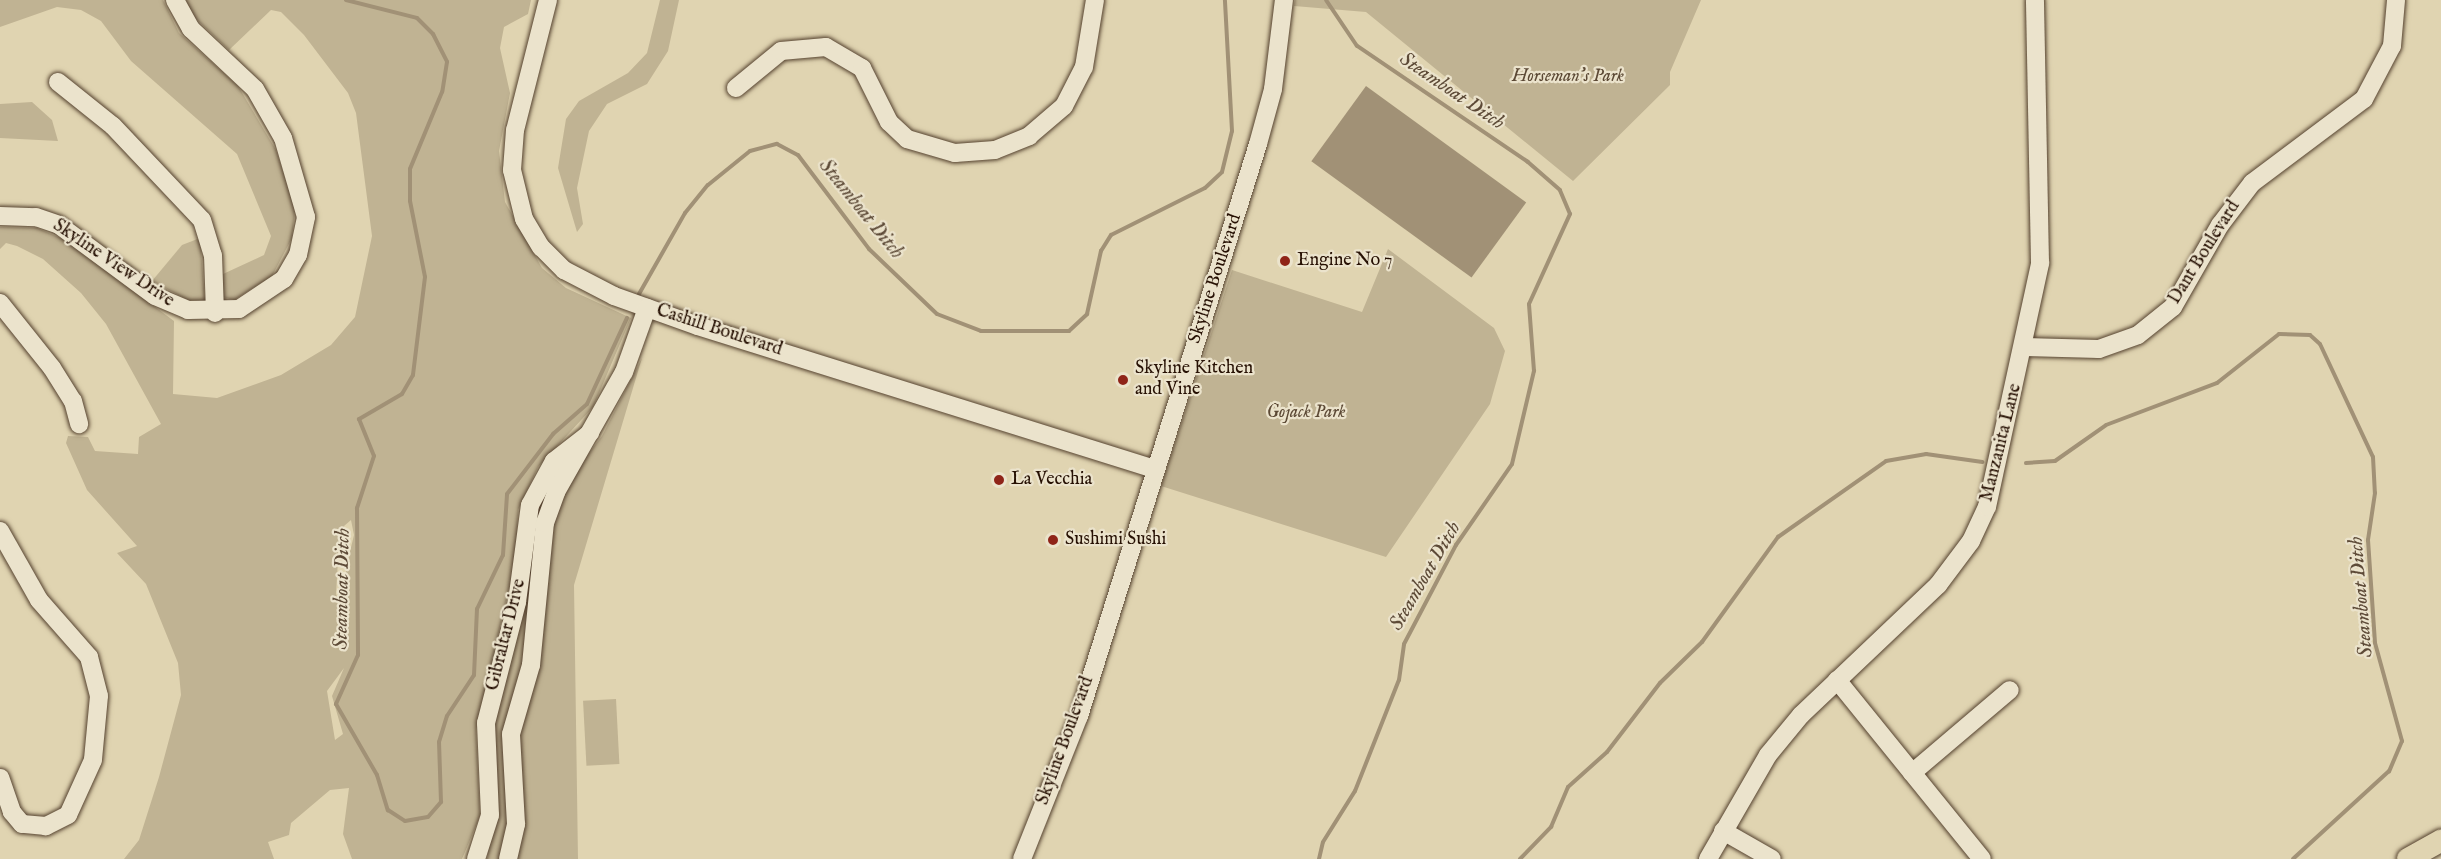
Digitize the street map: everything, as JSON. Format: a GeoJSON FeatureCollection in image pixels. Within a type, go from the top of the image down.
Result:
{"type":"FeatureCollection","features":[{"type":"Feature","properties":{"kind":"main road"},"geometry":{"type":"LineString","coordinates":[[2408,859],[2441,841]]}},
{"type":"Feature","properties":{"kind":"street","name":"Skyline View Drive"},"geometry":{"type":"LineString","coordinates":[[0,216],[36,217],[59,225],[165,302],[215,313],[251,304],[284,279],[302,242],[304,203],[283,138],[262,99],[185,23],[175,0]]}},
{"type":"Feature","properties":{"kind":"street","name":"Cashill Boulevard"},"geometry":{"type":"LineString","coordinates":[[548,0],[513,143],[518,203],[540,247],[564,270],[647,308],[1155,469]]}},
{"type":"Feature","properties":{"kind":"street"},"geometry":{"type":"LineString","coordinates":[[736,88],[781,51],[826,47],[862,68],[889,122],[907,139],[955,153],[995,150],[1029,136],[1064,105],[1084,68],[1095,0]]}},
{"type":"Feature","properties":{"kind":"street","name":"Skyline Boulevard"},"geometry":{"type":"LineString","coordinates":[[1022,859],[1076,724],[1267,116],[1284,0]]}},
{"type":"Feature","properties":{"kind":"street","name":"Manzanita Lane"},"geometry":{"type":"LineString","coordinates":[[1708,859],[1767,755],[1837,680],[1938,585],[1971,541],[1993,490],[2025,347],[2040,263],[2035,0]]}},
{"type":"Feature","properties":{"kind":"street","name":"Dant Boulevard"},"geometry":{"type":"LineString","coordinates":[[2025,347],[2099,349],[2138,334],[2173,307],[2220,225],[2252,183],[2364,99],[2392,46],[2396,0]]}},
{"type":"Feature","properties":{"kind":"street"},"geometry":{"type":"LineString","coordinates":[[58,82],[113,126],[202,220],[213,255],[215,313]]}},
{"type":"Feature","properties":{"kind":"street"},"geometry":{"type":"LineString","coordinates":[[0,303],[52,368],[73,401],[79,424]]}},
{"type":"Feature","properties":{"kind":"street","name":"Gibraltar Drive"},"geometry":{"type":"LineString","coordinates":[[508,859],[516,824],[510,734],[531,665],[545,523],[556,492],[624,372],[647,308]]}},
{"type":"Feature","properties":{"kind":"street","name":"Gibraltar Drive"},"geometry":{"type":"LineString","coordinates":[[476,859],[490,815],[486,723],[517,602],[530,505],[554,460],[590,433]]}},
{"type":"Feature","properties":{"kind":"street"},"geometry":{"type":"LineString","coordinates":[[0,531],[39,600],[89,657],[99,687],[93,760],[74,808],[61,820],[38,827],[22,824],[12,812],[0,778]]}},
{"type":"Feature","properties":{"kind":"street"},"geometry":{"type":"LineString","coordinates":[[1837,680],[1982,859]]}},
{"type":"Feature","properties":{"kind":"street"},"geometry":{"type":"LineString","coordinates":[[1912,773],[2010,690]]}},
{"type":"Feature","properties":{"kind":"street"},"geometry":{"type":"LineString","coordinates":[[1723,831],[1772,859]]}},
{"type":"Feature","properties":{"kind":"green space"},"geometry":{"type":"Polygon","coordinates":[[[0,0],[163,0],[179,33],[238,86],[276,150],[295,209],[292,238],[272,276],[234,300],[223,297],[223,274],[264,255],[271,236],[237,154],[131,61],[101,21],[81,10],[57,7],[0,27],[0,0]]]}},
{"type":"Feature","properties":{"kind":"green space"},"geometry":{"type":"Polygon","coordinates":[[[186,0],[531,0],[528,14],[504,27],[500,48],[510,93],[499,151],[505,202],[542,268],[566,288],[631,318],[593,407],[538,467],[518,510],[516,558],[476,730],[480,816],[462,859],[352,859],[343,834],[349,788],[330,790],[291,823],[289,835],[268,842],[274,859],[124,859],[139,840],[159,777],[181,695],[178,663],[146,584],[117,553],[137,546],[87,490],[66,443],[68,436],[88,437],[95,451],[138,454],[139,437],[161,424],[106,324],[81,293],[43,259],[6,243],[0,249],[0,227],[37,228],[65,240],[174,321],[173,394],[217,398],[281,375],[331,345],[355,317],[372,236],[356,113],[348,93],[304,35],[281,12],[271,10],[229,50],[192,15],[186,0]],[[351,520],[344,526],[348,542],[338,560],[336,594],[347,622],[346,568],[354,535],[351,520]],[[344,668],[327,691],[335,740],[343,734],[332,696],[344,668]]]}},
{"type":"Feature","properties":{"kind":"green space"},"geometry":{"type":"Polygon","coordinates":[[[660,0],[679,0],[668,51],[647,84],[607,104],[589,131],[577,188],[583,224],[577,232],[558,168],[566,119],[579,101],[628,73],[647,53],[660,0]]]}},
{"type":"Feature","properties":{"kind":"green space","name":"Horseman's Park"},"geometry":{"type":"Polygon","coordinates":[[[1295,0],[1701,0],[1670,72],[1670,85],[1573,181],[1366,12],[1294,6],[1295,0]]]}},
{"type":"Feature","properties":{"kind":"green space"},"geometry":{"type":"Polygon","coordinates":[[[32,102],[52,120],[58,141],[0,138],[0,104],[32,102]]]}},
{"type":"Feature","properties":{"kind":"green space"},"geometry":{"type":"Polygon","coordinates":[[[200,238],[205,302],[188,300],[152,281],[182,245],[200,238]]]}},
{"type":"Feature","properties":{"kind":"green space","name":"Gojack Park"},"geometry":{"type":"Polygon","coordinates":[[[1388,249],[1494,328],[1505,351],[1490,404],[1386,557],[1161,486],[1232,270],[1362,312],[1388,249]]]}},
{"type":"Feature","properties":{"kind":"green space"},"geometry":{"type":"Polygon","coordinates":[[[642,358],[574,585],[578,859],[515,859],[523,835],[515,748],[550,529],[569,479],[602,436],[642,358]]]}},
{"type":"Feature","properties":{"kind":"green space"},"geometry":{"type":"Polygon","coordinates":[[[551,484],[525,661],[503,736],[509,822],[501,859],[487,859],[492,827],[491,736],[534,511],[551,484]]]}},
{"type":"Feature","properties":{"kind":"green space"},"geometry":{"type":"Polygon","coordinates":[[[616,699],[619,764],[586,766],[583,701],[616,699]]]}},
{"type":"Feature","properties":{"kind":"shaded area"},"geometry":{"type":"Polygon","coordinates":[[[1366,86],[1526,202],[1472,278],[1311,161],[1366,86]]]}},
{"type":"Feature","properties":{"kind":"waterway","name":"Steamboat Ditch"},"geometry":{"type":"LineString","coordinates":[[346,0],[417,18],[433,34],[447,62],[442,92],[410,169],[410,201],[425,277],[413,375],[402,394],[359,419],[374,456],[357,508],[358,655],[336,704],[377,775],[388,810],[405,821],[428,817],[441,802],[439,742],[447,716],[474,675],[477,609],[503,555],[507,494],[553,434],[587,404],[627,318]]}},
{"type":"Feature","properties":{"kind":"waterway","name":"Steamboat Ditch"},"geometry":{"type":"LineString","coordinates":[[639,294],[685,213],[708,185],[750,151],[777,144],[798,155],[869,249],[937,314],[981,331],[1069,331],[1087,314],[1101,251],[1111,235],[1205,188],[1222,172],[1232,131],[1225,0]]}},
{"type":"Feature","properties":{"kind":"waterway","name":"Steamboat Ditch"},"geometry":{"type":"LineString","coordinates":[[1319,859],[1323,842],[1355,791],[1399,680],[1404,644],[1456,545],[1512,464],[1534,371],[1529,304],[1570,214],[1560,190],[1528,162],[1357,46],[1326,0]]}},
{"type":"Feature","properties":{"kind":"waterway","name":"Steamboat Ditch"},"geometry":{"type":"LineString","coordinates":[[2026,463],[2055,461],[2106,425],[2217,383],[2279,334],[2310,335],[2320,344],[2373,457],[2375,493],[2368,540],[2375,643],[2402,741],[2389,771],[2293,859]]}},
{"type":"Feature","properties":{"kind":"waterway","name":"Steamboat Ditch"},"geometry":{"type":"LineString","coordinates":[[1520,859],[1551,827],[1568,787],[1607,752],[1660,683],[1702,642],[1778,537],[1886,461],[1926,454],[1982,462]]}},
{"type":"Feature","properties":{"kind":"place","name":"Engine No 7"},"geometry":{"type":"Point","coordinates":[1285,261]}},
{"type":"Feature","properties":{"kind":"place","name":"Skyline Kitchen and Vine"},"geometry":{"type":"Point","coordinates":[1123,380]}},
{"type":"Feature","properties":{"kind":"place","name":"La Vecchia"},"geometry":{"type":"Point","coordinates":[999,480]}},
{"type":"Feature","properties":{"kind":"place","name":"Sushimi Sushi"},"geometry":{"type":"Point","coordinates":[1053,540]}}]}
